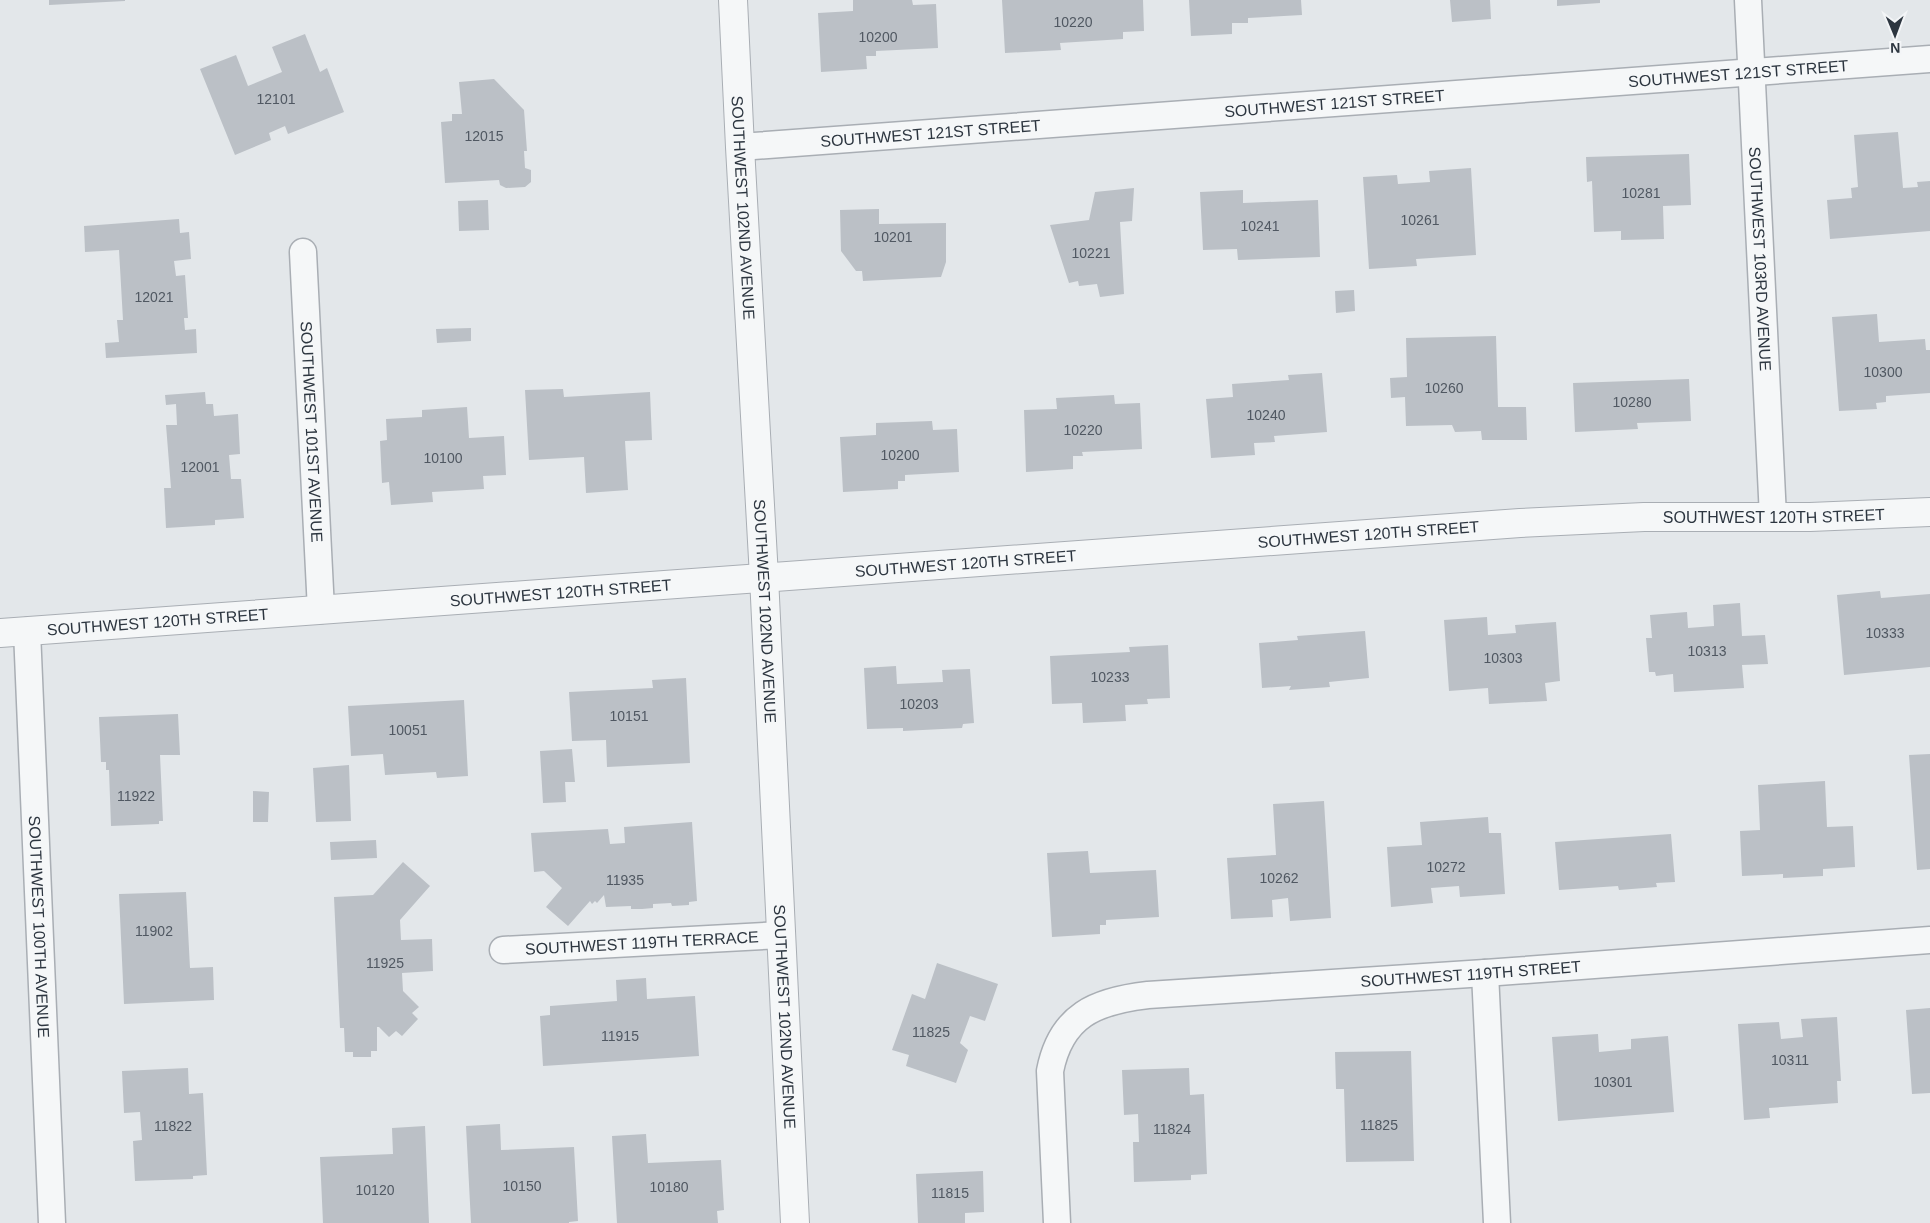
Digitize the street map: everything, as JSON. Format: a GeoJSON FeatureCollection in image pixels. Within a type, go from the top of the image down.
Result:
{"type":"FeatureCollection","features":[{"type":"Feature","properties":{"kind":"street","name":"SOUTHWEST 102ND AVENUE"},"geometry":{"type":"LineString","coordinates":[[734,0],[795,1223]]}},
{"type":"Feature","properties":{"kind":"street","name":"SOUTHWEST 103RD AVENUE"},"geometry":{"type":"LineString","coordinates":[[1748,0],[1772,518]]}},
{"type":"Feature","properties":{"kind":"street","name":"SOUTHWEST 121ST STREET"},"geometry":{"type":"LineString","coordinates":[[740,146],[1930,59]]}},
{"type":"Feature","properties":{"kind":"street","name":"SOUTHWEST 101ST AVENUE"},"geometry":{"type":"LineString","coordinates":[[303,252],[321,610]]}},
{"type":"Feature","properties":{"kind":"street","name":"SOUTHWEST 120TH STREET"},"geometry":{"type":"LineString","coordinates":[[0,633],[1520,524],[1653,517],[1834,517],[1930,512]]}},
{"type":"Feature","properties":{"kind":"street","name":"SOUTHWEST 100TH AVENUE"},"geometry":{"type":"LineString","coordinates":[[27,631],[52,1223]]}},
{"type":"Feature","properties":{"kind":"street","name":"SOUTHWEST 119TH TERRACE"},"geometry":{"type":"LineString","coordinates":[[502,950],[781,935]]}},
{"type":"Feature","properties":{"kind":"street","name":"SOUTHWEST 119TH STREET"},"geometry":{"type":"LineString","coordinates":[[1057,1223],[1050,1071],[1053,1058],[1074,1022],[1083,1013],[1114,1001],[1148,995],[1485,973],[1930,940]]}},
{"type":"Feature","properties":{"kind":"street"},"geometry":{"type":"LineString","coordinates":[[1485,973],[1497,1223]]}},
{"type":"Feature","properties":{"kind":"building"},"geometry":{"type":"Polygon","coordinates":[[[49,0],[125,0],[125,1],[49,5],[49,0]]]}},
{"type":"Feature","properties":{"kind":"building"},"geometry":{"type":"Polygon","coordinates":[[[853,0],[912,0],[913,5],[936,4],[938,48],[876,51],[876,56],[866,56],[867,69],[821,72],[818,13],[853,11],[853,0]]]}},
{"type":"Feature","properties":{"kind":"building"},"geometry":{"type":"Polygon","coordinates":[[[1002,0],[1143,0],[1144,31],[1123,32],[1123,39],[1060,43],[1061,50],[1005,53],[1002,0]]]}},
{"type":"Feature","properties":{"kind":"building"},"geometry":{"type":"Polygon","coordinates":[[[1189,0],[1301,0],[1302,15],[1248,18],[1248,23],[1232,23],[1232,34],[1191,36],[1189,0]]]}},
{"type":"Feature","properties":{"kind":"building"},"geometry":{"type":"Polygon","coordinates":[[[1450,0],[1490,0],[1491,19],[1452,22],[1450,0]]]}},
{"type":"Feature","properties":{"kind":"building"},"geometry":{"type":"Polygon","coordinates":[[[1557,0],[1600,0],[1600,3],[1557,6],[1557,0]]]}},
{"type":"Feature","properties":{"kind":"building"},"geometry":{"type":"Polygon","coordinates":[[[305,34],[320,72],[327,68],[344,112],[288,134],[285,126],[269,133],[271,140],[235,155],[200,69],[236,55],[248,86],[282,72],[272,47],[305,34]]]}},
{"type":"Feature","properties":{"kind":"building"},"geometry":{"type":"Polygon","coordinates":[[[494,79],[524,110],[527,151],[524,151],[525,168],[531,170],[531,182],[525,187],[506,188],[500,185],[499,180],[445,183],[441,122],[452,121],[452,114],[462,114],[459,82],[494,79]]]}},
{"type":"Feature","properties":{"kind":"building"},"geometry":{"type":"Polygon","coordinates":[[[1898,132],[1903,188],[1918,187],[1917,182],[1930,181],[1930,231],[1830,239],[1827,200],[1852,198],[1851,188],[1858,187],[1854,135],[1898,132]]]}},
{"type":"Feature","properties":{"kind":"building"},"geometry":{"type":"Polygon","coordinates":[[[1689,154],[1691,205],[1663,206],[1664,239],[1621,240],[1621,231],[1594,232],[1592,181],[1587,182],[1586,157],[1689,154]]]}},
{"type":"Feature","properties":{"kind":"building"},"geometry":{"type":"Polygon","coordinates":[[[1471,168],[1476,255],[1416,259],[1417,266],[1369,269],[1363,177],[1397,175],[1398,184],[1430,182],[1429,171],[1471,168]]]}},
{"type":"Feature","properties":{"kind":"building"},"geometry":{"type":"Polygon","coordinates":[[[1134,188],[1132,221],[1120,222],[1124,294],[1100,297],[1097,284],[1079,286],[1078,281],[1069,283],[1050,225],[1089,220],[1095,192],[1134,188]]]}},
{"type":"Feature","properties":{"kind":"building"},"geometry":{"type":"Polygon","coordinates":[[[1243,190],[1243,203],[1318,200],[1320,257],[1238,260],[1237,249],[1203,250],[1200,192],[1243,190]]]}},
{"type":"Feature","properties":{"kind":"building"},"geometry":{"type":"Polygon","coordinates":[[[488,200],[489,230],[459,231],[458,201],[488,200]]]}},
{"type":"Feature","properties":{"kind":"building"},"geometry":{"type":"Polygon","coordinates":[[[879,209],[879,224],[946,223],[946,262],[941,277],[863,281],[862,271],[856,271],[841,251],[840,210],[879,209]]]}},
{"type":"Feature","properties":{"kind":"building"},"geometry":{"type":"Polygon","coordinates":[[[179,219],[180,233],[189,232],[191,259],[174,261],[176,276],[185,275],[188,318],[184,318],[185,330],[196,329],[197,353],[106,358],[105,343],[119,342],[117,320],[123,320],[119,250],[85,252],[84,226],[179,219]]]}},
{"type":"Feature","properties":{"kind":"building"},"geometry":{"type":"Polygon","coordinates":[[[1354,290],[1355,311],[1336,313],[1335,291],[1354,290]]]}},
{"type":"Feature","properties":{"kind":"building"},"geometry":{"type":"Polygon","coordinates":[[[1877,314],[1879,342],[1925,339],[1926,350],[1930,350],[1930,393],[1886,396],[1886,402],[1876,403],[1877,409],[1839,411],[1832,317],[1877,314]]]}},
{"type":"Feature","properties":{"kind":"building"},"geometry":{"type":"Polygon","coordinates":[[[471,328],[471,341],[437,343],[436,329],[471,328]]]}},
{"type":"Feature","properties":{"kind":"building"},"geometry":{"type":"Polygon","coordinates":[[[1496,336],[1498,407],[1526,407],[1527,440],[1482,440],[1481,431],[1455,432],[1452,425],[1406,426],[1405,397],[1391,398],[1390,378],[1407,377],[1406,338],[1496,336]]]}},
{"type":"Feature","properties":{"kind":"building"},"geometry":{"type":"Polygon","coordinates":[[[1322,373],[1327,432],[1274,436],[1275,442],[1254,443],[1255,455],[1211,458],[1206,399],[1233,397],[1232,384],[1289,380],[1288,375],[1322,373]]]}},
{"type":"Feature","properties":{"kind":"building"},"geometry":{"type":"Polygon","coordinates":[[[1689,379],[1691,421],[1637,423],[1638,429],[1575,432],[1573,383],[1689,379]]]}},
{"type":"Feature","properties":{"kind":"building"},"geometry":{"type":"Polygon","coordinates":[[[563,389],[564,397],[650,392],[652,440],[625,441],[628,490],[586,493],[584,457],[529,460],[525,390],[563,389]]]}},
{"type":"Feature","properties":{"kind":"building"},"geometry":{"type":"Polygon","coordinates":[[[205,392],[206,404],[213,404],[214,416],[238,414],[240,454],[229,455],[231,479],[241,479],[244,518],[215,520],[215,525],[166,528],[164,488],[171,488],[166,425],[177,425],[176,404],[166,405],[165,395],[205,392]]]}},
{"type":"Feature","properties":{"kind":"building"},"geometry":{"type":"Polygon","coordinates":[[[1114,395],[1115,404],[1140,403],[1142,449],[1082,452],[1083,456],[1073,456],[1073,469],[1026,472],[1024,410],[1057,409],[1056,398],[1114,395]]]}},
{"type":"Feature","properties":{"kind":"building"},"geometry":{"type":"Polygon","coordinates":[[[467,407],[469,438],[504,436],[506,475],[483,476],[484,489],[432,492],[433,502],[391,505],[389,482],[382,483],[380,441],[387,440],[386,419],[422,417],[422,410],[467,407]]]}},
{"type":"Feature","properties":{"kind":"building"},"geometry":{"type":"Polygon","coordinates":[[[932,421],[933,430],[957,429],[959,472],[905,475],[905,481],[898,481],[898,489],[843,492],[840,437],[876,435],[876,423],[932,421]]]}},
{"type":"Feature","properties":{"kind":"building"},"geometry":{"type":"Polygon","coordinates":[[[1880,591],[1881,598],[1930,594],[1930,667],[1844,675],[1837,595],[1880,591]]]}},
{"type":"Feature","properties":{"kind":"building"},"geometry":{"type":"Polygon","coordinates":[[[1740,603],[1742,636],[1765,635],[1768,664],[1742,665],[1744,688],[1674,692],[1673,674],[1656,676],[1655,672],[1649,672],[1646,638],[1652,638],[1650,615],[1687,612],[1688,628],[1714,626],[1713,605],[1740,603]]]}},
{"type":"Feature","properties":{"kind":"building"},"geometry":{"type":"Polygon","coordinates":[[[1487,617],[1488,635],[1516,633],[1515,625],[1556,622],[1560,681],[1545,683],[1547,701],[1489,704],[1488,688],[1449,691],[1444,620],[1487,617]]]}},
{"type":"Feature","properties":{"kind":"building"},"geometry":{"type":"Polygon","coordinates":[[[1365,631],[1369,678],[1329,682],[1330,687],[1289,690],[1291,686],[1262,688],[1259,643],[1298,640],[1297,636],[1365,631]]]}},
{"type":"Feature","properties":{"kind":"building"},"geometry":{"type":"Polygon","coordinates":[[[1168,645],[1170,698],[1147,699],[1148,704],[1125,705],[1126,721],[1083,723],[1082,703],[1052,704],[1050,656],[1130,652],[1129,647],[1168,645]]]}},
{"type":"Feature","properties":{"kind":"building"},"geometry":{"type":"Polygon","coordinates":[[[896,666],[897,684],[943,682],[942,670],[970,669],[974,723],[963,724],[962,728],[903,731],[903,728],[867,729],[864,668],[896,666]]]}},
{"type":"Feature","properties":{"kind":"building"},"geometry":{"type":"Polygon","coordinates":[[[686,678],[690,763],[607,767],[606,740],[572,741],[569,692],[653,688],[652,680],[686,678]]]}},
{"type":"Feature","properties":{"kind":"building"},"geometry":{"type":"Polygon","coordinates":[[[464,700],[468,776],[437,778],[436,772],[385,775],[383,754],[351,756],[348,706],[464,700]]]}},
{"type":"Feature","properties":{"kind":"building"},"geometry":{"type":"Polygon","coordinates":[[[178,714],[180,755],[160,755],[163,821],[159,821],[159,824],[111,826],[109,770],[106,770],[106,762],[101,762],[99,717],[178,714]]]}},
{"type":"Feature","properties":{"kind":"building"},"geometry":{"type":"Polygon","coordinates":[[[572,749],[575,782],[565,782],[566,802],[543,803],[540,751],[572,749]]]}},
{"type":"Feature","properties":{"kind":"building"},"geometry":{"type":"Polygon","coordinates":[[[1930,754],[1930,869],[1917,870],[1909,755],[1930,754]]]}},
{"type":"Feature","properties":{"kind":"building"},"geometry":{"type":"Polygon","coordinates":[[[349,765],[351,821],[316,822],[313,768],[349,765]]]}},
{"type":"Feature","properties":{"kind":"building"},"geometry":{"type":"Polygon","coordinates":[[[1825,781],[1827,827],[1853,826],[1855,867],[1823,869],[1823,876],[1783,878],[1783,874],[1742,876],[1740,831],[1760,830],[1758,785],[1825,781]]]}},
{"type":"Feature","properties":{"kind":"building"},"geometry":{"type":"Polygon","coordinates":[[[253,791],[269,792],[268,822],[253,822],[253,791]]]}},
{"type":"Feature","properties":{"kind":"building"},"geometry":{"type":"Polygon","coordinates":[[[1324,801],[1331,918],[1290,921],[1288,898],[1272,900],[1273,917],[1231,919],[1227,858],[1276,855],[1273,804],[1324,801]]]}},
{"type":"Feature","properties":{"kind":"building"},"geometry":{"type":"Polygon","coordinates":[[[1488,817],[1489,833],[1501,833],[1505,894],[1460,897],[1459,886],[1431,888],[1433,903],[1391,907],[1387,847],[1422,845],[1420,822],[1488,817]]]}},
{"type":"Feature","properties":{"kind":"building"},"geometry":{"type":"Polygon","coordinates":[[[692,822],[697,901],[689,902],[689,905],[653,904],[653,908],[631,909],[631,906],[606,907],[604,895],[597,903],[595,901],[592,904],[590,901],[568,926],[546,907],[562,888],[544,871],[534,872],[531,833],[608,829],[610,844],[625,843],[624,827],[692,822]]]}},
{"type":"Feature","properties":{"kind":"building"},"geometry":{"type":"Polygon","coordinates":[[[1671,834],[1675,882],[1656,883],[1657,887],[1619,890],[1618,886],[1559,890],[1555,842],[1671,834]]]}},
{"type":"Feature","properties":{"kind":"building"},"geometry":{"type":"Polygon","coordinates":[[[376,840],[377,858],[331,860],[330,842],[376,840]]]}},
{"type":"Feature","properties":{"kind":"building"},"geometry":{"type":"Polygon","coordinates":[[[1088,851],[1090,873],[1156,870],[1159,917],[1106,920],[1106,925],[1100,925],[1100,934],[1052,937],[1047,853],[1088,851]]]}},
{"type":"Feature","properties":{"kind":"building"},"geometry":{"type":"Polygon","coordinates":[[[403,862],[430,886],[400,920],[401,940],[432,939],[433,971],[402,973],[403,991],[419,1007],[412,1013],[418,1019],[402,1036],[396,1031],[389,1037],[377,1027],[377,1051],[371,1051],[371,1057],[353,1057],[353,1052],[345,1052],[344,1028],[340,1028],[334,897],[373,895],[403,862]]]}},
{"type":"Feature","properties":{"kind":"building"},"geometry":{"type":"Polygon","coordinates":[[[186,892],[190,968],[213,967],[214,1000],[124,1004],[119,894],[186,892]]]}},
{"type":"Feature","properties":{"kind":"building"},"geometry":{"type":"Polygon","coordinates":[[[937,963],[998,984],[985,1021],[970,1016],[960,1043],[968,1050],[956,1083],[906,1066],[909,1055],[892,1050],[912,994],[925,999],[937,963]]]}},
{"type":"Feature","properties":{"kind":"building"},"geometry":{"type":"Polygon","coordinates":[[[646,978],[647,999],[695,996],[699,1056],[543,1066],[540,1016],[550,1015],[550,1006],[617,1001],[616,980],[646,978]]]}},
{"type":"Feature","properties":{"kind":"building"},"geometry":{"type":"Polygon","coordinates":[[[1930,1008],[1930,1093],[1912,1094],[1906,1010],[1930,1008]]]}},
{"type":"Feature","properties":{"kind":"building"},"geometry":{"type":"Polygon","coordinates":[[[1837,1017],[1841,1081],[1837,1081],[1838,1103],[1769,1108],[1770,1118],[1744,1120],[1738,1024],[1779,1022],[1781,1039],[1803,1037],[1801,1019],[1837,1017]]]}},
{"type":"Feature","properties":{"kind":"building"},"geometry":{"type":"Polygon","coordinates":[[[1598,1034],[1599,1052],[1631,1049],[1631,1039],[1668,1036],[1674,1112],[1558,1121],[1552,1037],[1598,1034]]]}},
{"type":"Feature","properties":{"kind":"building"},"geometry":{"type":"Polygon","coordinates":[[[1411,1051],[1414,1161],[1346,1162],[1344,1089],[1336,1089],[1335,1052],[1411,1051]]]}},
{"type":"Feature","properties":{"kind":"building"},"geometry":{"type":"Polygon","coordinates":[[[188,1068],[189,1094],[203,1093],[207,1175],[193,1176],[193,1179],[135,1181],[133,1141],[142,1140],[140,1112],[124,1113],[122,1071],[188,1068]]]}},
{"type":"Feature","properties":{"kind":"building"},"geometry":{"type":"Polygon","coordinates":[[[1189,1068],[1190,1095],[1204,1094],[1207,1174],[1191,1175],[1191,1180],[1134,1182],[1133,1142],[1139,1142],[1138,1114],[1124,1115],[1122,1070],[1189,1068]]]}},
{"type":"Feature","properties":{"kind":"building"},"geometry":{"type":"Polygon","coordinates":[[[500,1124],[501,1150],[574,1147],[578,1221],[569,1223],[471,1223],[466,1126],[500,1124]]]}},
{"type":"Feature","properties":{"kind":"building"},"geometry":{"type":"Polygon","coordinates":[[[425,1126],[429,1223],[323,1223],[320,1157],[393,1154],[392,1128],[425,1126]]]}},
{"type":"Feature","properties":{"kind":"building"},"geometry":{"type":"Polygon","coordinates":[[[646,1134],[648,1163],[721,1160],[724,1210],[717,1211],[718,1223],[617,1223],[612,1136],[646,1134]]]}},
{"type":"Feature","properties":{"kind":"building"},"geometry":{"type":"Polygon","coordinates":[[[983,1171],[984,1212],[965,1213],[965,1223],[918,1223],[916,1174],[983,1171]]]}}]}
